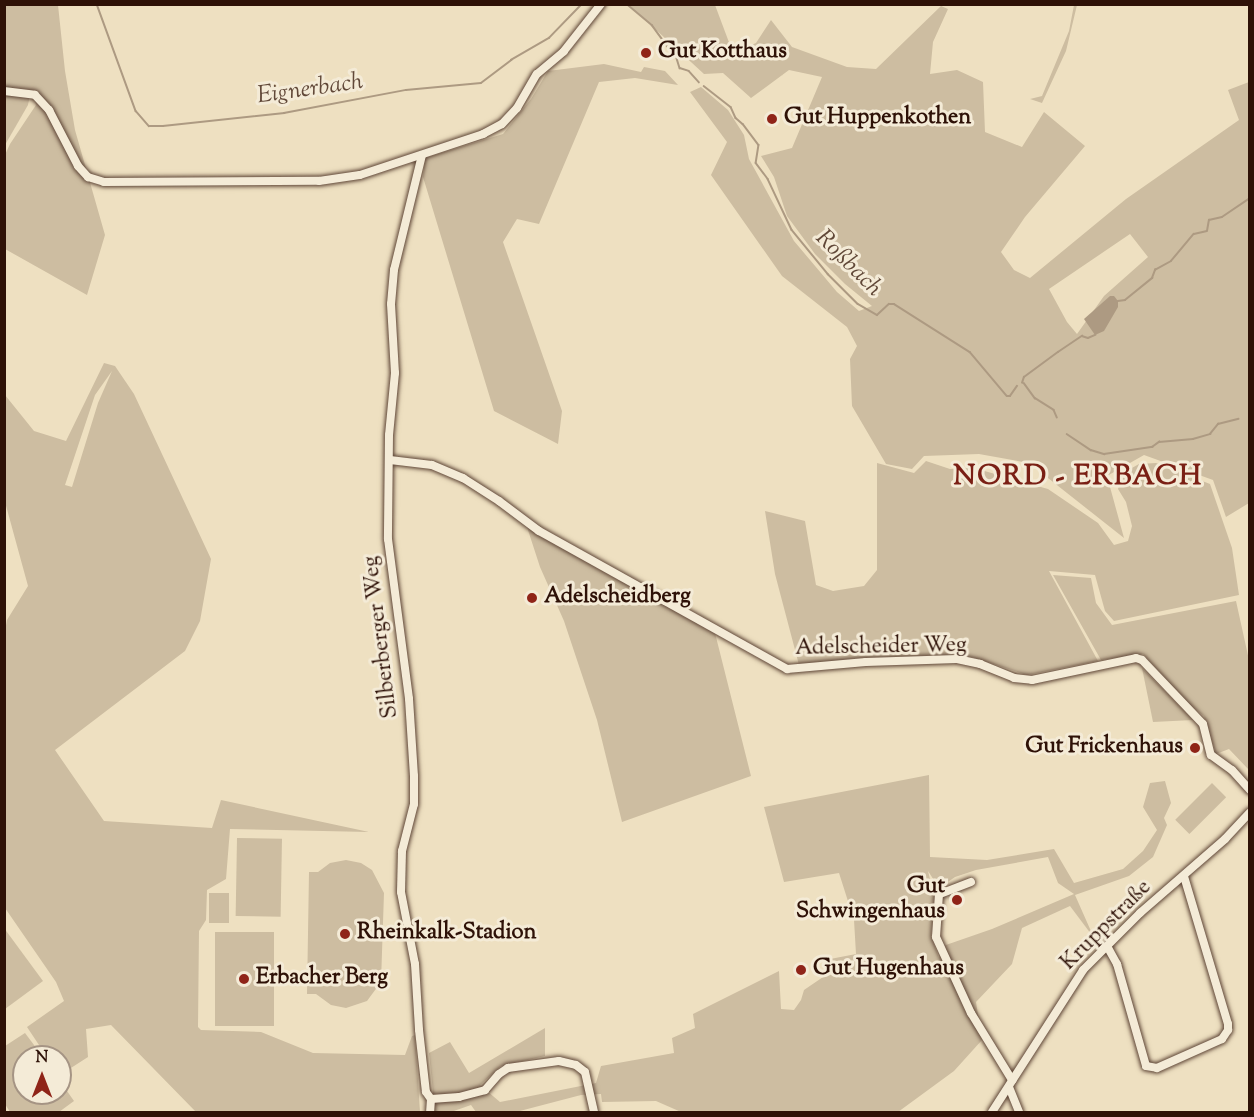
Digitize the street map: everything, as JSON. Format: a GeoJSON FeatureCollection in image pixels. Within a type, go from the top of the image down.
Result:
{"type":"FeatureCollection","features":[{"type":"Feature","properties":{"kind":"street"},"geometry":{"type":"LineString","coordinates":[[4,91],[34,95],[48,110],[78,166],[88,177],[104,182],[319,181],[360,175],[483,134],[502,124],[517,108],[537,74],[564,51],[601,4]]}},
{"type":"Feature","properties":{"kind":"street","name":"Silberberger Weg"},"geometry":{"type":"LineString","coordinates":[[422,155],[394,270],[391,303],[395,373],[389,435],[388,539],[409,699],[414,776],[414,804],[402,851],[401,892],[415,964],[424,1082],[426,1092],[431,1099],[430,1113]]}},
{"type":"Feature","properties":{"kind":"street","name":"Adelscheider Weg"},"geometry":{"type":"LineString","coordinates":[[390,460],[432,465],[463,478],[553,540],[787,669],[866,662],[957,659],[980,664],[1014,678],[1032,680],[1136,658],[1142,660],[1203,724],[1211,755],[1232,770],[1250,790]]}},
{"type":"Feature","properties":{"kind":"street","name":"Kruppstraße"},"geometry":{"type":"LineString","coordinates":[[992,1113],[1079,976],[1140,913],[1225,839],[1250,812]]}},
{"type":"Feature","properties":{"kind":"street"},"geometry":{"type":"LineString","coordinates":[[1107,945],[1117,964],[1146,1066],[1157,1068],[1188,1056],[1225,1036],[1228,1024],[1184,876]]}},
{"type":"Feature","properties":{"kind":"street"},"geometry":{"type":"LineString","coordinates":[[971,882],[939,894],[936,937],[971,1013],[1011,1083],[1019,1113]]}},
{"type":"Feature","properties":{"kind":"street"},"geometry":{"type":"LineString","coordinates":[[431,1099],[459,1097],[485,1090],[499,1074],[508,1068],[559,1061],[576,1065],[585,1072],[594,1113]]}},
{"type":"Feature","properties":{"kind":"shaded area"},"geometry":{"type":"Polygon","coordinates":[[[5,5],[58,5],[65,71],[75,130],[105,235],[87,295],[5,249],[4,157],[36,105],[33,91],[5,87],[5,5]]]}},
{"type":"Feature","properties":{"kind":"shaded area"},"geometry":{"type":"Polygon","coordinates":[[[629,5],[715,5],[733,53],[756,43],[771,20],[792,47],[847,67],[876,69],[941,6],[948,9],[933,42],[930,74],[957,70],[983,82],[985,132],[1022,147],[1044,112],[1085,146],[1025,217],[1001,252],[1014,270],[1030,278],[1126,199],[1239,120],[1228,90],[1249,82],[1249,503],[1226,517],[1213,480],[1144,455],[1107,476],[1124,538],[1029,463],[979,454],[924,456],[912,469],[886,464],[852,406],[850,359],[857,346],[847,327],[782,276],[711,175],[727,142],[690,92],[701,87],[728,110],[744,135],[749,159],[794,241],[837,292],[859,311],[872,306],[845,284],[815,254],[787,216],[774,177],[761,156],[792,148],[822,77],[789,70],[751,98],[723,73],[704,74],[629,5]],[[1130,234],[1049,289],[1067,322],[1077,334],[1104,296],[1148,257],[1130,234]]]}},
{"type":"Feature","properties":{"kind":"shaded area"},"geometry":{"type":"Polygon","coordinates":[[[1074,5],[1077,5],[1066,51],[1042,103],[1030,99],[1042,96],[1069,31],[1074,5]]]}},
{"type":"Feature","properties":{"kind":"shaded area"},"geometry":{"type":"Polygon","coordinates":[[[604,64],[641,72],[644,67],[665,71],[678,85],[635,78],[599,82],[539,224],[517,219],[503,242],[562,411],[558,444],[494,411],[423,177],[425,158],[503,134],[531,99],[548,71],[604,64]]]}},
{"type":"Feature","properties":{"kind":"shaded area"},"geometry":{"type":"Polygon","coordinates":[[[5,94],[30,95],[28,105],[5,145],[5,94]]]}},
{"type":"Feature","properties":{"kind":"shaded area"},"geometry":{"type":"Polygon","coordinates":[[[1110,296],[1114,296],[1118,301],[1118,307],[1104,331],[1095,335],[1084,319],[1110,296]]]}},
{"type":"Feature","properties":{"kind":"shaded area"},"geometry":{"type":"Polygon","coordinates":[[[104,363],[115,366],[134,394],[211,559],[200,621],[185,651],[55,750],[104,821],[212,828],[221,800],[369,832],[230,829],[226,879],[207,890],[206,920],[199,931],[198,1027],[201,1030],[261,1032],[313,1053],[405,1055],[412,1036],[415,1035],[420,1112],[196,1112],[111,1025],[86,1029],[88,1057],[72,1067],[72,1045],[39,1045],[27,1027],[64,1001],[56,982],[5,908],[4,636],[7,620],[28,586],[5,502],[5,395],[34,431],[66,441],[104,363]],[[112,371],[95,395],[65,485],[72,487],[98,403],[112,371]]]}},
{"type":"Feature","properties":{"kind":"shaded area"},"geometry":{"type":"Polygon","coordinates":[[[926,461],[950,469],[974,468],[1048,489],[1098,523],[1114,545],[1128,541],[1132,526],[1126,502],[1118,489],[1123,473],[1139,464],[1156,463],[1210,484],[1232,548],[1239,595],[1114,621],[1105,611],[1095,575],[1049,571],[1098,661],[1027,675],[972,657],[950,655],[858,658],[799,665],[775,574],[765,511],[805,521],[816,585],[833,591],[864,586],[877,570],[877,463],[914,473],[926,461]]]}},
{"type":"Feature","properties":{"kind":"shaded area"},"geometry":{"type":"Polygon","coordinates":[[[526,524],[715,633],[751,776],[622,822],[597,720],[564,621],[540,567],[526,524]]]}},
{"type":"Feature","properties":{"kind":"shaded area"},"geometry":{"type":"Polygon","coordinates":[[[1053,575],[1091,578],[1096,603],[1112,625],[1236,601],[1249,660],[1249,770],[1229,749],[1216,754],[1204,716],[1190,705],[1143,654],[1101,660],[1053,575]]]}},
{"type":"Feature","properties":{"kind":"shaded area"},"geometry":{"type":"Polygon","coordinates":[[[1142,668],[1193,720],[1153,722],[1142,668]]]}},
{"type":"Feature","properties":{"kind":"shaded area"},"geometry":{"type":"Polygon","coordinates":[[[929,775],[930,857],[987,860],[1054,849],[1074,883],[1123,869],[1143,851],[1157,830],[1143,807],[1150,783],[1165,781],[1171,803],[1164,818],[1167,825],[1153,857],[1129,876],[1075,895],[1094,938],[1070,906],[1022,928],[1012,964],[976,1002],[982,1040],[954,1071],[898,1112],[681,1112],[656,1101],[602,1102],[601,1094],[581,1095],[516,1112],[476,1112],[471,1105],[451,1112],[435,1112],[429,1053],[450,1042],[469,1073],[545,1028],[545,1056],[501,1066],[480,1085],[500,1102],[596,1083],[601,1066],[674,1053],[672,1038],[695,1028],[693,1014],[779,971],[781,1009],[794,1010],[804,990],[826,975],[825,960],[856,954],[854,920],[839,873],[784,882],[764,807],[929,775]],[[1048,857],[976,870],[955,877],[939,888],[928,871],[934,895],[931,936],[939,958],[943,946],[992,929],[1074,894],[1058,883],[1048,857]]]}},
{"type":"Feature","properties":{"kind":"shaded area"},"geometry":{"type":"Polygon","coordinates":[[[1212,783],[1226,797],[1189,834],[1175,820],[1212,783]]]}},
{"type":"Feature","properties":{"kind":"shaded area","name":"Erbacher Berg"},"geometry":{"type":"Polygon","coordinates":[[[237,838],[282,839],[281,917],[236,916],[237,838]]]}},
{"type":"Feature","properties":{"kind":"shaded area","name":"Rheinkalk-Stadion"},"geometry":{"type":"Polygon","coordinates":[[[346,860],[361,863],[372,870],[384,893],[381,982],[367,1001],[346,1008],[331,1005],[316,994],[307,994],[309,872],[318,872],[330,863],[346,860]]]}},
{"type":"Feature","properties":{"kind":"shaded area"},"geometry":{"type":"Polygon","coordinates":[[[209,893],[229,893],[229,923],[209,923],[209,893]]]}},
{"type":"Feature","properties":{"kind":"shaded area"},"geometry":{"type":"Polygon","coordinates":[[[4,928],[43,981],[5,1009],[4,1009],[4,928]]]}},
{"type":"Feature","properties":{"kind":"shaded area","name":"Erbacher Berg"},"geometry":{"type":"Polygon","coordinates":[[[215,932],[274,932],[274,1026],[215,1026],[215,932]]]}},
{"type":"Feature","properties":{"kind":"shaded area"},"geometry":{"type":"Polygon","coordinates":[[[25,1033],[34,1045],[12,1045],[12,1105],[69,1105],[59,1112],[10,1112],[5,1104],[5,1046],[25,1033]]]}},
{"type":"Feature","properties":{"kind":"waterway","name":"Eignerbach"},"geometry":{"type":"LineString","coordinates":[[97,4],[136,111],[149,126],[284,113],[406,90],[481,83],[511,60],[549,38],[582,4]]}},
{"type":"Feature","properties":{"kind":"waterway","name":"Roßbach"},"geometry":{"type":"LineString","coordinates":[[627,4],[652,25],[671,51],[675,52],[680,68],[689,71],[699,82]]}},
{"type":"Feature","properties":{"kind":"waterway","name":"Roßbach"},"geometry":{"type":"LineString","coordinates":[[704,86],[731,107],[736,118],[759,145],[756,163],[768,179],[792,230],[828,274],[858,304],[877,315],[889,304],[894,304],[970,352],[1007,396],[1010,396],[1017,386]]}},
{"type":"Feature","properties":{"kind":"waterway","name":"Roßbach"},"geometry":{"type":"LineString","coordinates":[[1118,301],[1125,300],[1152,278],[1155,270],[1171,261],[1194,234],[1207,231],[1209,220],[1222,217],[1250,198]]}},
{"type":"Feature","properties":{"kind":"waterway","name":"Roßbach"},"geometry":{"type":"LineString","coordinates":[[1022,383],[1024,377],[1082,336],[1088,338],[1095,335]]}},
{"type":"Feature","properties":{"kind":"waterway"},"geometry":{"type":"LineString","coordinates":[[1024,383],[1035,398],[1054,410],[1057,417]]}},
{"type":"Feature","properties":{"kind":"waterway"},"geometry":{"type":"LineString","coordinates":[[1067,434],[1091,450],[1104,454],[1152,447],[1159,442],[1193,439],[1210,434],[1218,424],[1238,419]]}},
{"type":"Feature","properties":{"kind":"place","name":"Gut Kotthaus"},"geometry":{"type":"Point","coordinates":[646,53]}},
{"type":"Feature","properties":{"kind":"place","name":"Gut Huppenkothen"},"geometry":{"type":"Point","coordinates":[772,119]}},
{"type":"Feature","properties":{"kind":"place","name":"Adelscheidberg"},"geometry":{"type":"Point","coordinates":[532,598]}},
{"type":"Feature","properties":{"kind":"place","name":"Gut Frickenhaus"},"geometry":{"type":"Point","coordinates":[1195,748]}},
{"type":"Feature","properties":{"kind":"place","name":"Gut Schwingenhaus"},"geometry":{"type":"Point","coordinates":[957,900]}},
{"type":"Feature","properties":{"kind":"place","name":"Rheinkalk-Stadion"},"geometry":{"type":"Point","coordinates":[345,934]}},
{"type":"Feature","properties":{"kind":"place","name":"Gut Hugenhaus"},"geometry":{"type":"Point","coordinates":[801,970]}},
{"type":"Feature","properties":{"kind":"place","name":"Erbacher Berg"},"geometry":{"type":"Point","coordinates":[244,979]}},
{"type":"Feature","properties":{"kind":"district","name":"NORD - ERBACH"},"geometry":{"type":"Point","coordinates":[1078,477]}}]}
